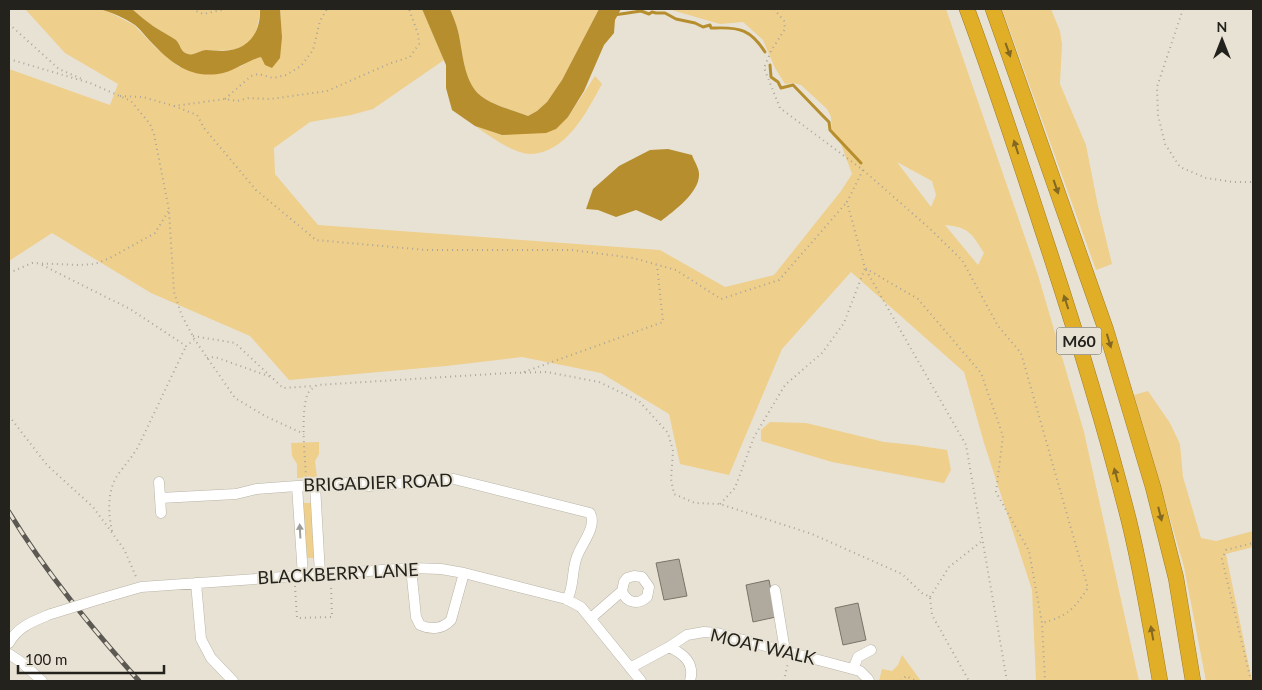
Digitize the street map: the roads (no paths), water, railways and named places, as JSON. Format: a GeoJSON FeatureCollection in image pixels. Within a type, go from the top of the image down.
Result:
{"type":"FeatureCollection","features":[{"type":"Feature","properties":{"kind":"highway","name":"M60"},"geometry":{"type":"LineString","coordinates":[[967,9],[999,97],[1072,319],[1106,435],[1143,585],[1160,681]]}},
{"type":"Feature","properties":{"kind":"highway","name":"M60"},"geometry":{"type":"LineString","coordinates":[[993,9],[1103,321],[1153,488],[1176,578],[1193,681]]}},
{"type":"Feature","properties":{"kind":"street","name":"BRIGADIER ROAD"},"geometry":{"type":"LineString","coordinates":[[160,498],[236,494],[256,489],[306,485],[348,483],[369,486],[454,479],[590,513],[592,520],[590,528],[577,555],[573,575],[574,586],[567,600]]}},
{"type":"Feature","properties":{"kind":"street"},"geometry":{"type":"LineString","coordinates":[[159,482],[162,513]]}},
{"type":"Feature","properties":{"kind":"street"},"geometry":{"type":"LineString","coordinates":[[306,485],[325,574]]}},
{"type":"Feature","properties":{"kind":"street"},"geometry":{"type":"LineString","coordinates":[[298,576],[306,485]]}},
{"type":"Feature","properties":{"kind":"street"},"geometry":{"type":"LineString","coordinates":[[411,568],[416,616],[420,625],[426,628],[439,628],[451,620],[464,573]]}},
{"type":"Feature","properties":{"kind":"street","name":"BLACKBERRY LANE"},"geometry":{"type":"LineString","coordinates":[[9,643],[20,628],[51,614],[141,587],[411,568],[441,569],[464,573],[567,600],[581,607],[640,681]]}},
{"type":"Feature","properties":{"kind":"street"},"geometry":{"type":"LineString","coordinates":[[196,583],[202,639],[211,658],[233,681]]}},
{"type":"Feature","properties":{"kind":"street"},"geometry":{"type":"LineString","coordinates":[[775,590],[788,652]]}},
{"type":"Feature","properties":{"kind":"street"},"geometry":{"type":"LineString","coordinates":[[591,618],[622,591]]}},
{"type":"Feature","properties":{"kind":"street","name":"MOAT WALK"},"geometry":{"type":"LineString","coordinates":[[630,668],[687,635],[704,632],[717,633],[860,671],[868,681]]}},
{"type":"Feature","properties":{"kind":"street"},"geometry":{"type":"LineString","coordinates":[[669,647],[687,658],[691,665],[692,674],[690,681]]}},
{"type":"Feature","properties":{"kind":"street"},"geometry":{"type":"LineString","coordinates":[[853,670],[858,657],[871,650]]}},
{"type":"Feature","properties":{"kind":"street"},"geometry":{"type":"LineString","coordinates":[[9,654],[42,681]]}},
{"type":"Feature","properties":{"kind":"waterway"},"geometry":{"type":"LineString","coordinates":[[614,15],[641,11],[649,14],[652,12],[665,13],[676,19],[695,23],[703,27],[710,25],[711,28],[738,29],[750,34],[765,52]]}},
{"type":"Feature","properties":{"kind":"waterway"},"geometry":{"type":"LineString","coordinates":[[770,65],[771,77],[778,82],[781,88],[793,85],[829,122],[830,130],[861,163]]}},
{"type":"Feature","properties":{"kind":"railway"},"geometry":{"type":"LineString","coordinates":[[9,512],[38,557],[70,599],[139,681]]}}]}
